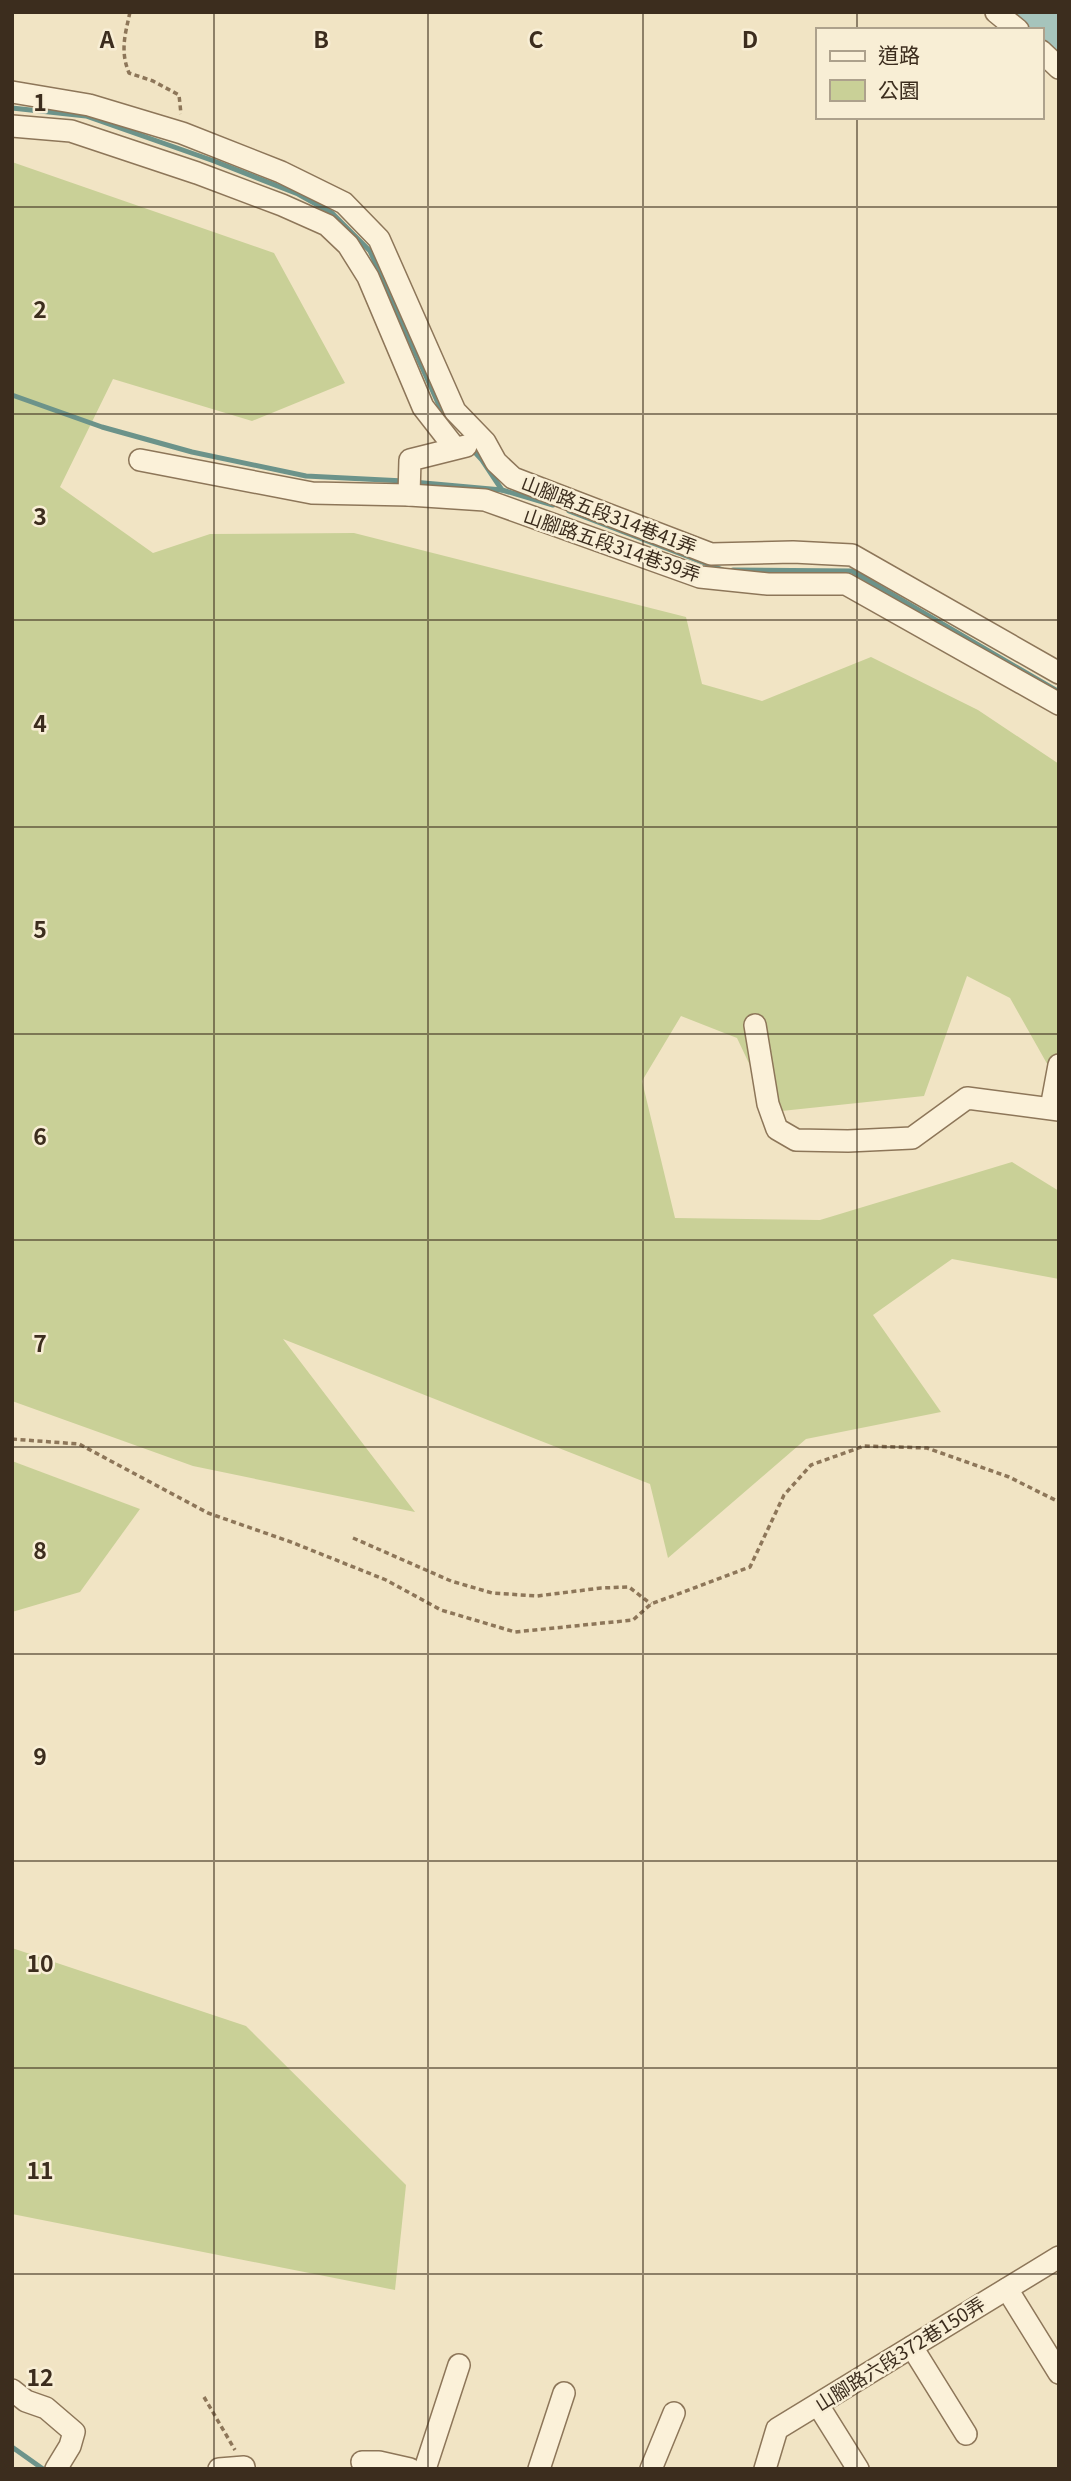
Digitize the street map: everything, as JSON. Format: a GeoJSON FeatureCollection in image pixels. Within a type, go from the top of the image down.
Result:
{"type":"FeatureCollection","features":[{"type":"Feature","properties":{"kind":"lane"},"geometry":{"type":"LineString","coordinates":[[996,12],[1016,28]]}},
{"type":"Feature","properties":{"kind":"lane"},"geometry":{"type":"LineString","coordinates":[[1043,53],[1059,68]]}},
{"type":"Feature","properties":{"kind":"lane","name":"山腳路五段314巷41弄"},"geometry":{"type":"LineString","coordinates":[[12,92],[89,105],[182,133],[281,172],[344,203],[379,240],[455,411],[485,442],[496,461],[513,478],[711,554],[793,552],[852,555],[1059,673]]}},
{"type":"Feature","properties":{"kind":"lane"},"geometry":{"type":"LineString","coordinates":[[12,126],[71,131],[197,173],[327,225],[348,245],[368,277],[423,407],[455,448]]}},
{"type":"Feature","properties":{"kind":"lane"},"geometry":{"type":"LineString","coordinates":[[409,495],[410,460],[485,442]]}},
{"type":"Feature","properties":{"kind":"lane","name":"山腳路五段314巷39弄"},"geometry":{"type":"LineString","coordinates":[[140,460],[312,493],[485,500],[700,578],[768,584],[846,584],[1059,704]]}},
{"type":"Feature","properties":{"kind":"lane"},"geometry":{"type":"LineString","coordinates":[[755,1026],[768,1104],[777,1129],[796,1140],[912,1138],[967,1098],[1055,1109],[1059,1065]]}},
{"type":"Feature","properties":{"kind":"lane","name":"山腳路六段372巷150弄"},"geometry":{"type":"LineString","coordinates":[[765,2469],[777,2429],[1059,2257]]}},
{"type":"Feature","properties":{"kind":"lane"},"geometry":{"type":"LineString","coordinates":[[1007,2289],[1059,2373]]}},
{"type":"Feature","properties":{"kind":"lane"},"geometry":{"type":"LineString","coordinates":[[912,2347],[966,2434]]}},
{"type":"Feature","properties":{"kind":"lane"},"geometry":{"type":"LineString","coordinates":[[425,2469],[459,2365]]}},
{"type":"Feature","properties":{"kind":"lane"},"geometry":{"type":"LineString","coordinates":[[12,2390],[26,2401],[46,2408],[74,2432],[64,2467]]}},
{"type":"Feature","properties":{"kind":"lane"},"geometry":{"type":"LineString","coordinates":[[539,2469],[564,2393]]}},
{"type":"Feature","properties":{"kind":"lane"},"geometry":{"type":"LineString","coordinates":[[818,2405],[858,2469]]}},
{"type":"Feature","properties":{"kind":"lane"},"geometry":{"type":"LineString","coordinates":[[651,2469],[674,2413]]}},
{"type":"Feature","properties":{"kind":"lane"},"geometry":{"type":"LineString","coordinates":[[362,2462],[379,2462],[411,2469]]}},
{"type":"Feature","properties":{"kind":"lane"},"geometry":{"type":"LineString","coordinates":[[219,2469],[244,2468]]}},
{"type":"Feature","properties":{"kind":"path"},"geometry":{"type":"LineString","coordinates":[[130,12],[122,46],[123,58],[130,73],[153,81],[179,95],[182,133]]}},
{"type":"Feature","properties":{"kind":"path"},"geometry":{"type":"LineString","coordinates":[[12,1438],[79,1444],[208,1513],[386,1580],[441,1610],[515,1632],[634,1620],[651,1604],[750,1567],[784,1495],[811,1465],[864,1446],[927,1448],[1009,1477],[1059,1503]]}},
{"type":"Feature","properties":{"kind":"path"},"geometry":{"type":"LineString","coordinates":[[352,1538],[451,1581],[492,1593],[537,1596],[629,1587],[651,1604]]}},
{"type":"Feature","properties":{"kind":"path"},"geometry":{"type":"LineString","coordinates":[[204,2397],[244,2468]]}},
{"type":"Feature","properties":{"kind":"green space"},"geometry":{"type":"Polygon","coordinates":[[[12,162],[274,253],[345,383],[252,421],[113,379],[60,487],[153,553],[210,534],[354,533],[686,617],[702,684],[762,701],[871,657],[978,710],[1059,764],[1059,1085],[1010,998],[967,976],[924,1096],[772,1112],[737,1038],[681,1016],[642,1081],[675,1218],[820,1220],[1012,1162],[1059,1191],[1059,1279],[952,1259],[873,1315],[941,1412],[806,1439],[668,1558],[650,1484],[283,1339],[415,1512],[193,1466],[12,1401],[12,162]]]}},
{"type":"Feature","properties":{"kind":"green space"},"geometry":{"type":"Polygon","coordinates":[[[12,1461],[140,1509],[80,1592],[12,1612],[12,1461]]]}},
{"type":"Feature","properties":{"kind":"green space"},"geometry":{"type":"Polygon","coordinates":[[[12,1948],[246,2026],[406,2185],[395,2290],[12,2214],[12,1948]]]}},
{"type":"Feature","properties":{"kind":"waterway"},"geometry":{"type":"LineString","coordinates":[[1029,12],[1059,37]]}},
{"type":"Feature","properties":{"kind":"waterway"},"geometry":{"type":"LineString","coordinates":[[12,108],[86,116],[298,194],[332,213],[370,251],[447,423]]}},
{"type":"Feature","properties":{"kind":"waterway"},"geometry":{"type":"LineString","coordinates":[[12,395],[102,427],[192,452],[306,476],[404,481]]}},
{"type":"Feature","properties":{"kind":"waterway"},"geometry":{"type":"LineString","coordinates":[[471,448],[502,490],[553,505]]}},
{"type":"Feature","properties":{"kind":"waterway"},"geometry":{"type":"LineString","coordinates":[[413,482],[502,490]]}},
{"type":"Feature","properties":{"kind":"waterway"},"geometry":{"type":"LineString","coordinates":[[569,511],[723,570]]}},
{"type":"Feature","properties":{"kind":"waterway"},"geometry":{"type":"LineString","coordinates":[[733,570],[852,571],[1059,692]]}},
{"type":"Feature","properties":{"kind":"waterway"},"geometry":{"type":"LineString","coordinates":[[12,2447],[43,2469]]}}]}
